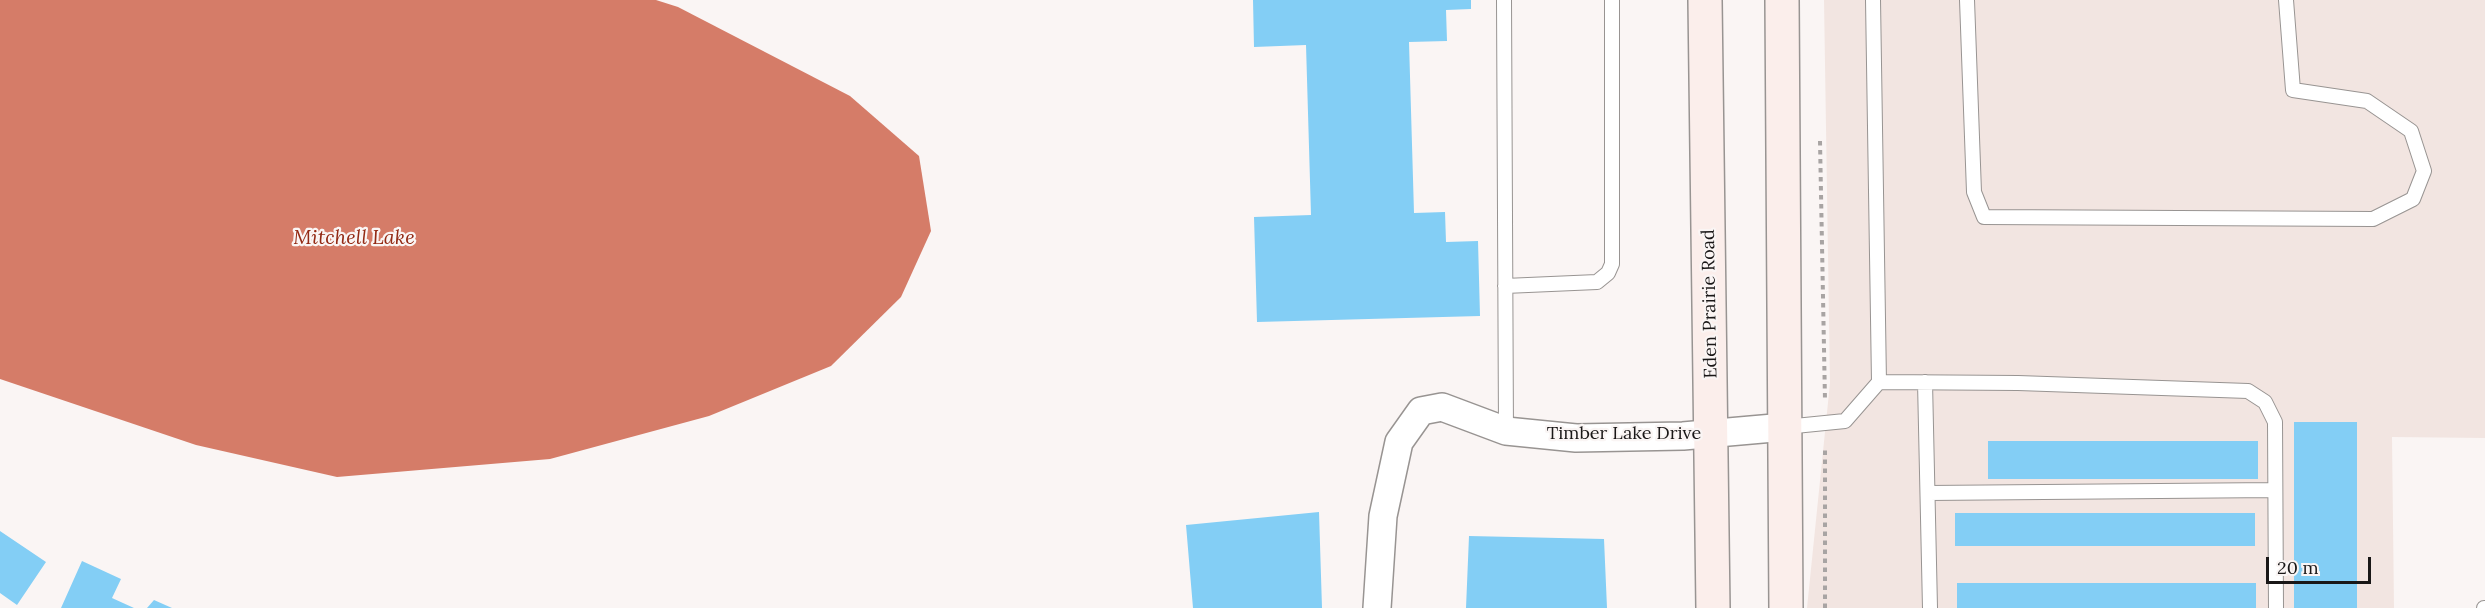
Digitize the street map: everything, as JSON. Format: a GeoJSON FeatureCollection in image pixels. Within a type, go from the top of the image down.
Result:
{"type":"FeatureCollection","features":[{"type":"Feature","properties":{"kind":"main road","name":"Eden Prairie Road"},"geometry":{"type":"LineString","coordinates":[[1705,0],[1713,608]]}},
{"type":"Feature","properties":{"kind":"main road"},"geometry":{"type":"LineString","coordinates":[[1782,0],[1786,608]]}},
{"type":"Feature","properties":{"kind":"street","name":"Timber Lake Drive"},"geometry":{"type":"LineString","coordinates":[[1377,608],[1383,516],[1399,442],[1421,411],[1442,407],[1506,431],[1576,438],[1712,434],[1785,427]]}},
{"type":"Feature","properties":{"kind":"lane"},"geometry":{"type":"LineString","coordinates":[[1504,0],[1506,431]]}},
{"type":"Feature","properties":{"kind":"lane"},"geometry":{"type":"LineString","coordinates":[[1505,286],[1597,282],[1608,273],[1612,264],[1612,0]]}},
{"type":"Feature","properties":{"kind":"lane"},"geometry":{"type":"LineString","coordinates":[[1785,427],[1845,421],[1879,382],[1873,0]]}},
{"type":"Feature","properties":{"kind":"lane"},"geometry":{"type":"LineString","coordinates":[[1967,0],[1974,192],[1984,217],[2373,219],[2414,199],[2424,171],[2411,131],[2367,101],[2293,90],[2286,0]]}},
{"type":"Feature","properties":{"kind":"lane"},"geometry":{"type":"LineString","coordinates":[[1879,382],[2248,391],[2265,402],[2275,422],[2276,608]]}},
{"type":"Feature","properties":{"kind":"lane"},"geometry":{"type":"LineString","coordinates":[[1925,382],[1930,608]]}},
{"type":"Feature","properties":{"kind":"lane"},"geometry":{"type":"LineString","coordinates":[[1928,493],[2275,490]]}},
{"type":"Feature","properties":{"kind":"path"},"geometry":{"type":"LineString","coordinates":[[1820,130],[1826,424],[1825,608]]}},
{"type":"Feature","properties":{"kind":"shaded area"},"geometry":{"type":"Polygon","coordinates":[[[1824,0],[2485,0],[2485,438],[2392,437],[2394,608],[1807,608],[1830,383],[1824,0]]]}},
{"type":"Feature","properties":{"kind":"water","name":"Mitchell Lake"},"geometry":{"type":"Polygon","coordinates":[[[0,0],[656,0],[678,7],[850,96],[919,156],[931,231],[901,297],[831,366],[709,416],[550,459],[337,477],[196,445],[0,379],[0,0]]]}},
{"type":"Feature","properties":{"kind":"building"},"geometry":{"type":"Polygon","coordinates":[[[1253,0],[1471,0],[1471,9],[1446,10],[1447,41],[1409,42],[1414,213],[1445,212],[1446,242],[1478,241],[1480,316],[1257,322],[1254,217],[1311,215],[1306,45],[1254,47],[1253,0]]]}},
{"type":"Feature","properties":{"kind":"building"},"geometry":{"type":"Polygon","coordinates":[[[2294,422],[2357,422],[2357,608],[2294,608],[2294,422]]]}},
{"type":"Feature","properties":{"kind":"building"},"geometry":{"type":"Polygon","coordinates":[[[1988,441],[2258,441],[2258,479],[1988,479],[1988,441]]]}},
{"type":"Feature","properties":{"kind":"building"},"geometry":{"type":"Polygon","coordinates":[[[1319,512],[1322,608],[1193,608],[1186,525],[1319,512]]]}},
{"type":"Feature","properties":{"kind":"building"},"geometry":{"type":"Polygon","coordinates":[[[1955,513],[2255,513],[2255,546],[1955,546],[1955,513]]]}},
{"type":"Feature","properties":{"kind":"building"},"geometry":{"type":"Polygon","coordinates":[[[0,531],[46,562],[17,605],[0,593],[0,531]]]}},
{"type":"Feature","properties":{"kind":"building"},"geometry":{"type":"Polygon","coordinates":[[[1469,536],[1604,539],[1607,608],[1466,608],[1469,536]]]}},
{"type":"Feature","properties":{"kind":"building"},"geometry":{"type":"Polygon","coordinates":[[[82,561],[121,579],[112,598],[134,608],[61,608],[82,561]]]}},
{"type":"Feature","properties":{"kind":"building"},"geometry":{"type":"Polygon","coordinates":[[[1957,583],[2256,583],[2256,608],[1957,608],[1957,583]]]}},
{"type":"Feature","properties":{"kind":"building"},"geometry":{"type":"Polygon","coordinates":[[[154,600],[172,608],[147,608],[154,600]]]}}]}
